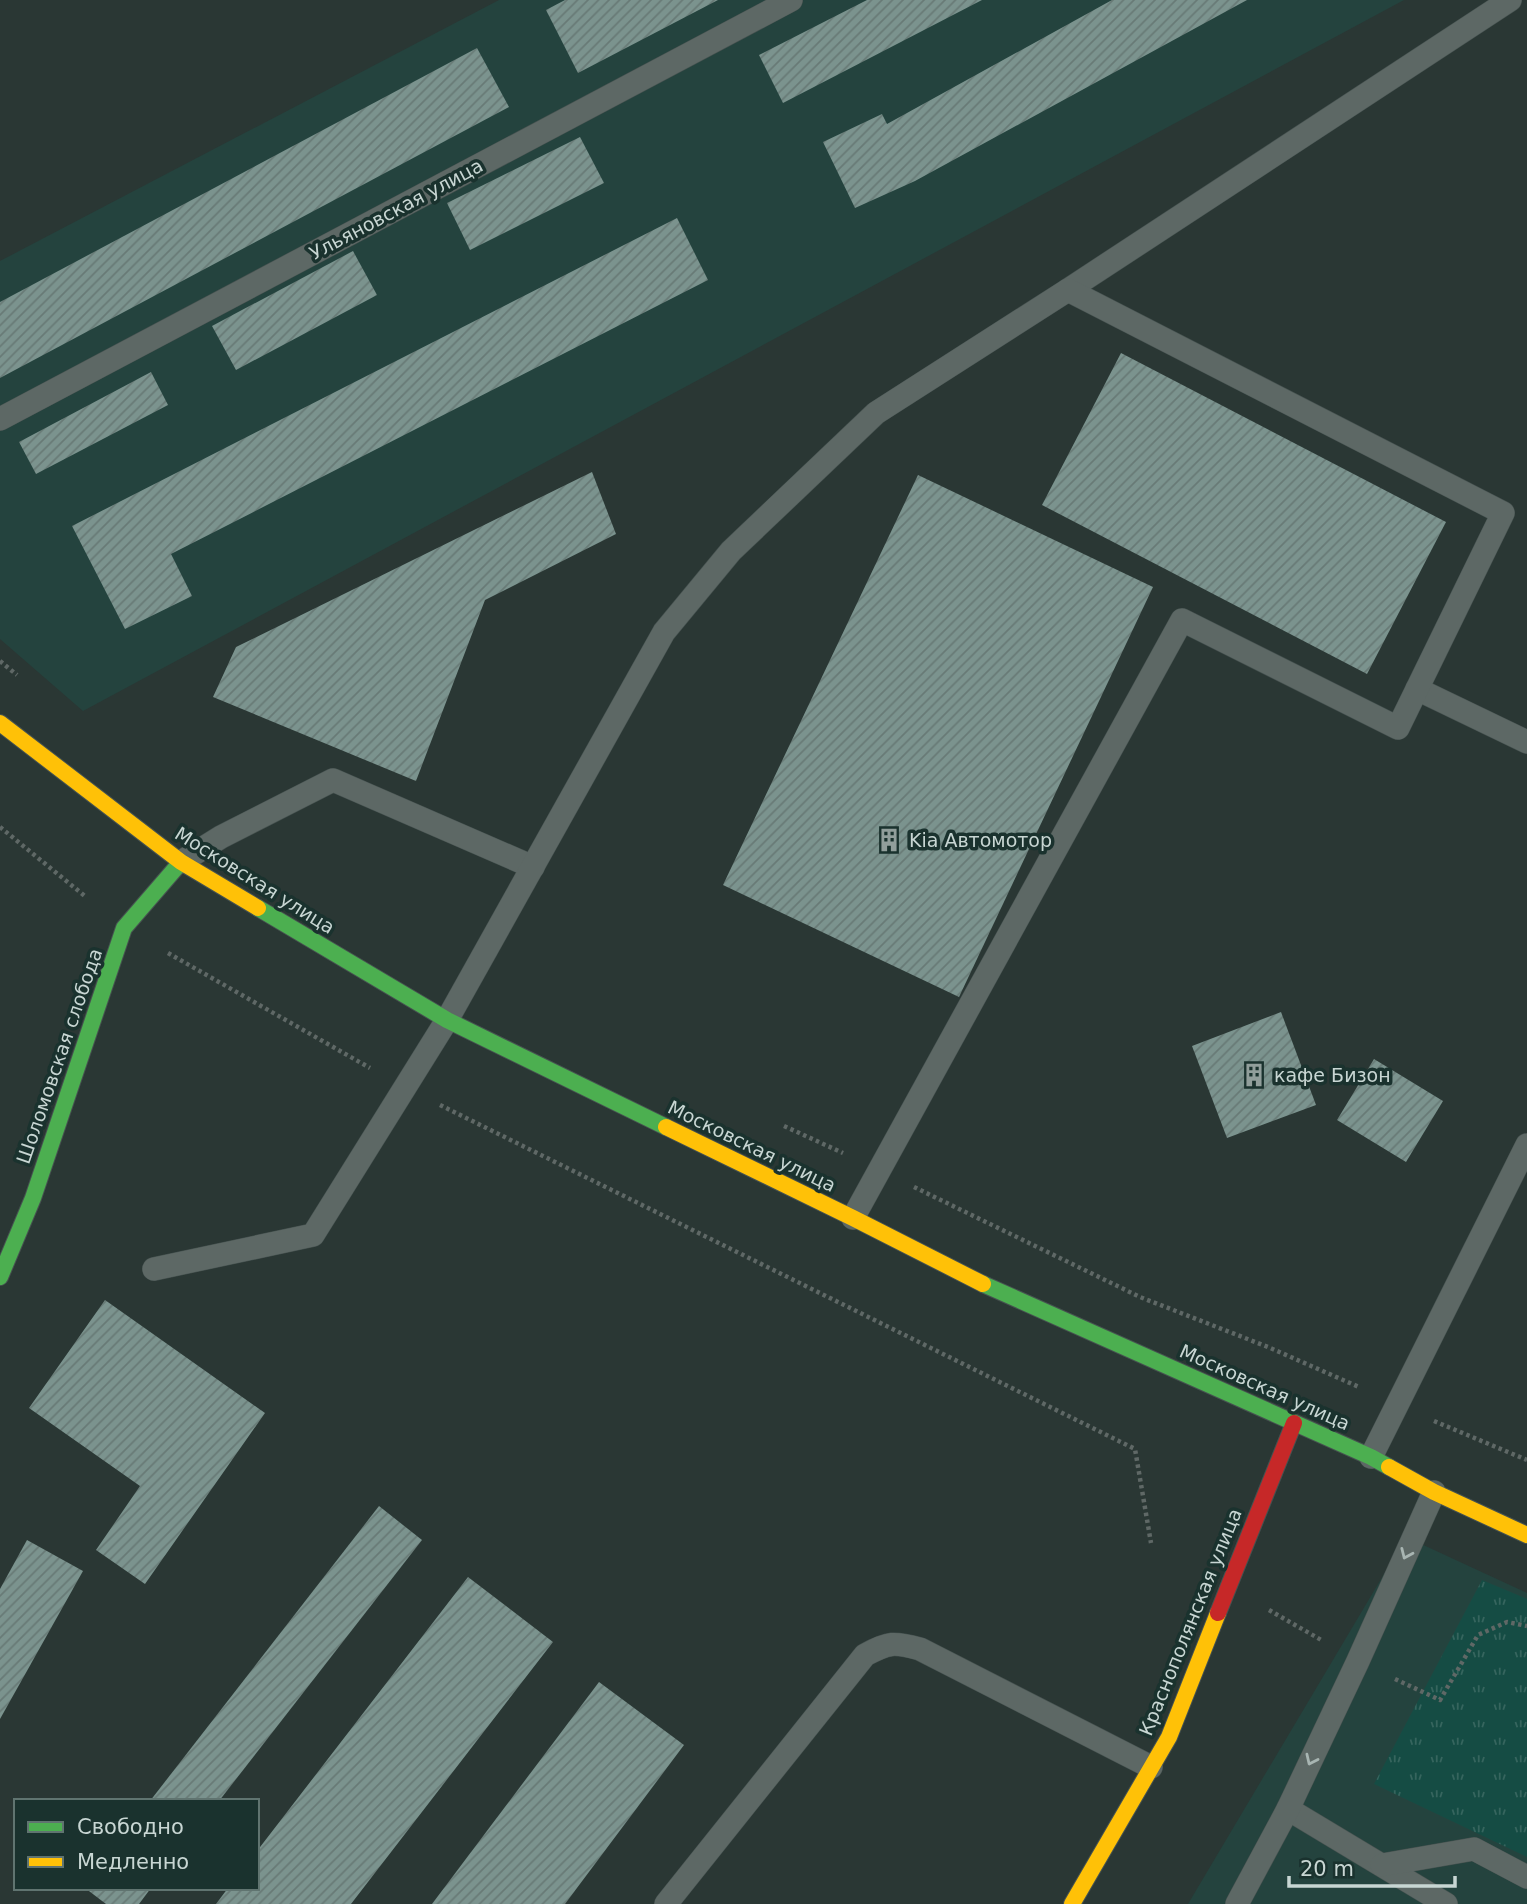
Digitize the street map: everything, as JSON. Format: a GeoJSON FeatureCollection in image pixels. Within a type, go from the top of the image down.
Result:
{"type":"FeatureCollection","features":[{"type":"Feature","properties":{"kind":"main road","name":"Московская улица"},"geometry":{"type":"LineString","coordinates":[[0,723],[180,862],[447,1020],[990,1288],[1371,1457],[1434,1492],[1527,1535]]}},
{"type":"Feature","properties":{"kind":"main road","name":"Шоломовская слобода"},"geometry":{"type":"LineString","coordinates":[[0,1277],[33,1198],[124,928],[180,862]]}},
{"type":"Feature","properties":{"kind":"main road","name":"Краснополянская улица"},"geometry":{"type":"LineString","coordinates":[[1072,1904],[1169,1737],[1293,1423]]}},
{"type":"Feature","properties":{"kind":"lane","name":"Ульяновская улица"},"geometry":{"type":"LineString","coordinates":[[0,419],[791,0]]}},
{"type":"Feature","properties":{"kind":"lane"},"geometry":{"type":"LineString","coordinates":[[154,1269],[313,1234],[447,1020],[664,632],[731,551],[876,413],[1510,0]]}},
{"type":"Feature","properties":{"kind":"lane"},"geometry":{"type":"LineString","coordinates":[[853,1219],[1182,620],[1398,728],[1503,513],[1068,290]]}},
{"type":"Feature","properties":{"kind":"lane"},"geometry":{"type":"LineString","coordinates":[[1417,689],[1527,742]]}},
{"type":"Feature","properties":{"kind":"lane"},"geometry":{"type":"LineString","coordinates":[[180,862],[221,837],[332,780],[533,867]]}},
{"type":"Feature","properties":{"kind":"lane"},"geometry":{"type":"LineString","coordinates":[[1371,1457],[1527,1145]]}},
{"type":"Feature","properties":{"kind":"lane"},"geometry":{"type":"LineString","coordinates":[[1237,1904],[1288,1809],[1434,1492]]}},
{"type":"Feature","properties":{"kind":"lane"},"geometry":{"type":"LineString","coordinates":[[666,1904],[865,1655],[883,1646],[898,1643],[920,1649],[1152,1767]]}},
{"type":"Feature","properties":{"kind":"lane"},"geometry":{"type":"LineString","coordinates":[[1288,1809],[1446,1904]]}},
{"type":"Feature","properties":{"kind":"lane"},"geometry":{"type":"LineString","coordinates":[[1381,1865],[1474,1849],[1527,1877]]}},
{"type":"Feature","properties":{"kind":"path"},"geometry":{"type":"LineString","coordinates":[[0,827],[70,883]]}},
{"type":"Feature","properties":{"kind":"path"},"geometry":{"type":"LineString","coordinates":[[124,928],[405,1088],[1135,1449],[1151,1543]]}},
{"type":"Feature","properties":{"kind":"path"},"geometry":{"type":"LineString","coordinates":[[880,1170],[1140,1297],[1268,1347],[1527,1460]]}},
{"type":"Feature","properties":{"kind":"shaded area"},"geometry":{"type":"Polygon","coordinates":[[[499,0],[1404,0],[83,711],[0,639],[0,261],[499,0]]]}},
{"type":"Feature","properties":{"kind":"shaded area"},"geometry":{"type":"Polygon","coordinates":[[[1406,1537],[1527,1593],[1527,1904],[1188,1904],[1406,1537]]]}},
{"type":"Feature","properties":{"kind":"green space"},"geometry":{"type":"Polygon","coordinates":[[[1482,1580],[1527,1599],[1527,1857],[1374,1784],[1482,1580]]]}},
{"type":"Feature","properties":{"kind":"building"},"geometry":{"type":"Polygon","coordinates":[[[565,0],[718,0],[578,73],[546,10],[565,0]]]}},
{"type":"Feature","properties":{"kind":"building"},"geometry":{"type":"Polygon","coordinates":[[[867,0],[982,0],[783,103],[759,55],[867,0]]]}},
{"type":"Feature","properties":{"kind":"building"},"geometry":{"type":"Polygon","coordinates":[[[1112,0],[1247,0],[915,181],[855,208],[823,142],[882,114],[887,124],[1112,0]]]}},
{"type":"Feature","properties":{"kind":"building"},"geometry":{"type":"Polygon","coordinates":[[[477,48],[509,107],[0,378],[0,302],[477,48]]]}},
{"type":"Feature","properties":{"kind":"building"},"geometry":{"type":"Polygon","coordinates":[[[580,137],[604,183],[470,250],[447,203],[580,137]]]}},
{"type":"Feature","properties":{"kind":"building"},"geometry":{"type":"Polygon","coordinates":[[[677,218],[708,280],[171,554],[192,596],[125,629],[72,526],[677,218]]]}},
{"type":"Feature","properties":{"kind":"building"},"geometry":{"type":"Polygon","coordinates":[[[353,251],[377,295],[236,370],[212,326],[353,251]]]}},
{"type":"Feature","properties":{"kind":"building"},"geometry":{"type":"Polygon","coordinates":[[[1121,353],[1446,522],[1367,674],[1042,505],[1121,353]]]}},
{"type":"Feature","properties":{"kind":"building"},"geometry":{"type":"Polygon","coordinates":[[[151,372],[168,405],[36,474],[19,442],[151,372]]]}},
{"type":"Feature","properties":{"kind":"building"},"geometry":{"type":"Polygon","coordinates":[[[592,472],[616,534],[485,600],[416,781],[213,697],[236,647],[592,472]]]}},
{"type":"Feature","properties":{"kind":"building"},"geometry":{"type":"Polygon","coordinates":[[[918,475],[1153,587],[959,997],[723,885],[918,475]]]}},
{"type":"Feature","properties":{"kind":"building","name":"кафе Бизон"},"geometry":{"type":"Polygon","coordinates":[[[1281,1012],[1316,1105],[1227,1138],[1192,1046],[1281,1012]]]}},
{"type":"Feature","properties":{"kind":"building"},"geometry":{"type":"Polygon","coordinates":[[[1374,1059],[1443,1101],[1406,1162],[1337,1120],[1374,1059]]]}},
{"type":"Feature","properties":{"kind":"building"},"geometry":{"type":"Polygon","coordinates":[[[105,1300],[265,1413],[145,1584],[96,1550],[140,1486],[29,1408],[105,1300]]]}},
{"type":"Feature","properties":{"kind":"building"},"geometry":{"type":"Polygon","coordinates":[[[379,1506],[422,1540],[221,1799],[152,1799],[379,1506]]]}},
{"type":"Feature","properties":{"kind":"building"},"geometry":{"type":"Polygon","coordinates":[[[27,1540],[83,1571],[0,1719],[0,1589],[27,1540]]]}},
{"type":"Feature","properties":{"kind":"building"},"geometry":{"type":"Polygon","coordinates":[[[468,1577],[553,1642],[351,1904],[216,1904],[226,1890],[259,1890],[259,1848],[468,1577]]]}},
{"type":"Feature","properties":{"kind":"building"},"geometry":{"type":"Polygon","coordinates":[[[599,1682],[684,1745],[565,1904],[432,1904],[599,1682]]]}},
{"type":"Feature","properties":{"kind":"building"},"geometry":{"type":"Polygon","coordinates":[[[88,1890],[150,1890],[139,1904],[106,1904],[88,1890]]]}},
{"type":"Feature","properties":{"kind":"traffic: fast"},"geometry":{"type":"LineString","coordinates":[[0,1277],[33,1198],[124,928],[181,862]]}},
{"type":"Feature","properties":{"kind":"traffic: fast"},"geometry":{"type":"LineString","coordinates":[[258,908],[447,1020],[666,1127]]}},
{"type":"Feature","properties":{"kind":"traffic: fast"},"geometry":{"type":"LineString","coordinates":[[983,1284],[1389,1467]]}},
{"type":"Feature","properties":{"kind":"traffic: slow"},"geometry":{"type":"LineString","coordinates":[[0,723],[181,862],[258,908]]}},
{"type":"Feature","properties":{"kind":"traffic: slow"},"geometry":{"type":"LineString","coordinates":[[666,1127],[983,1284]]}},
{"type":"Feature","properties":{"kind":"traffic: slow"},"geometry":{"type":"LineString","coordinates":[[1389,1467],[1434,1492],[1527,1535]]}},
{"type":"Feature","properties":{"kind":"traffic: slow"},"geometry":{"type":"LineString","coordinates":[[1072,1904],[1169,1737],[1218,1613]]}},
{"type":"Feature","properties":{"kind":"traffic: jam"},"geometry":{"type":"LineString","coordinates":[[1218,1613],[1294,1423]]}},
{"type":"Feature","properties":{"kind":"place","name":"Kia Автомотор"},"geometry":{"type":"Point","coordinates":[889,840]}},
{"type":"Feature","properties":{"kind":"place","name":"кафе Бизон"},"geometry":{"type":"Point","coordinates":[1254,1075]}}]}
